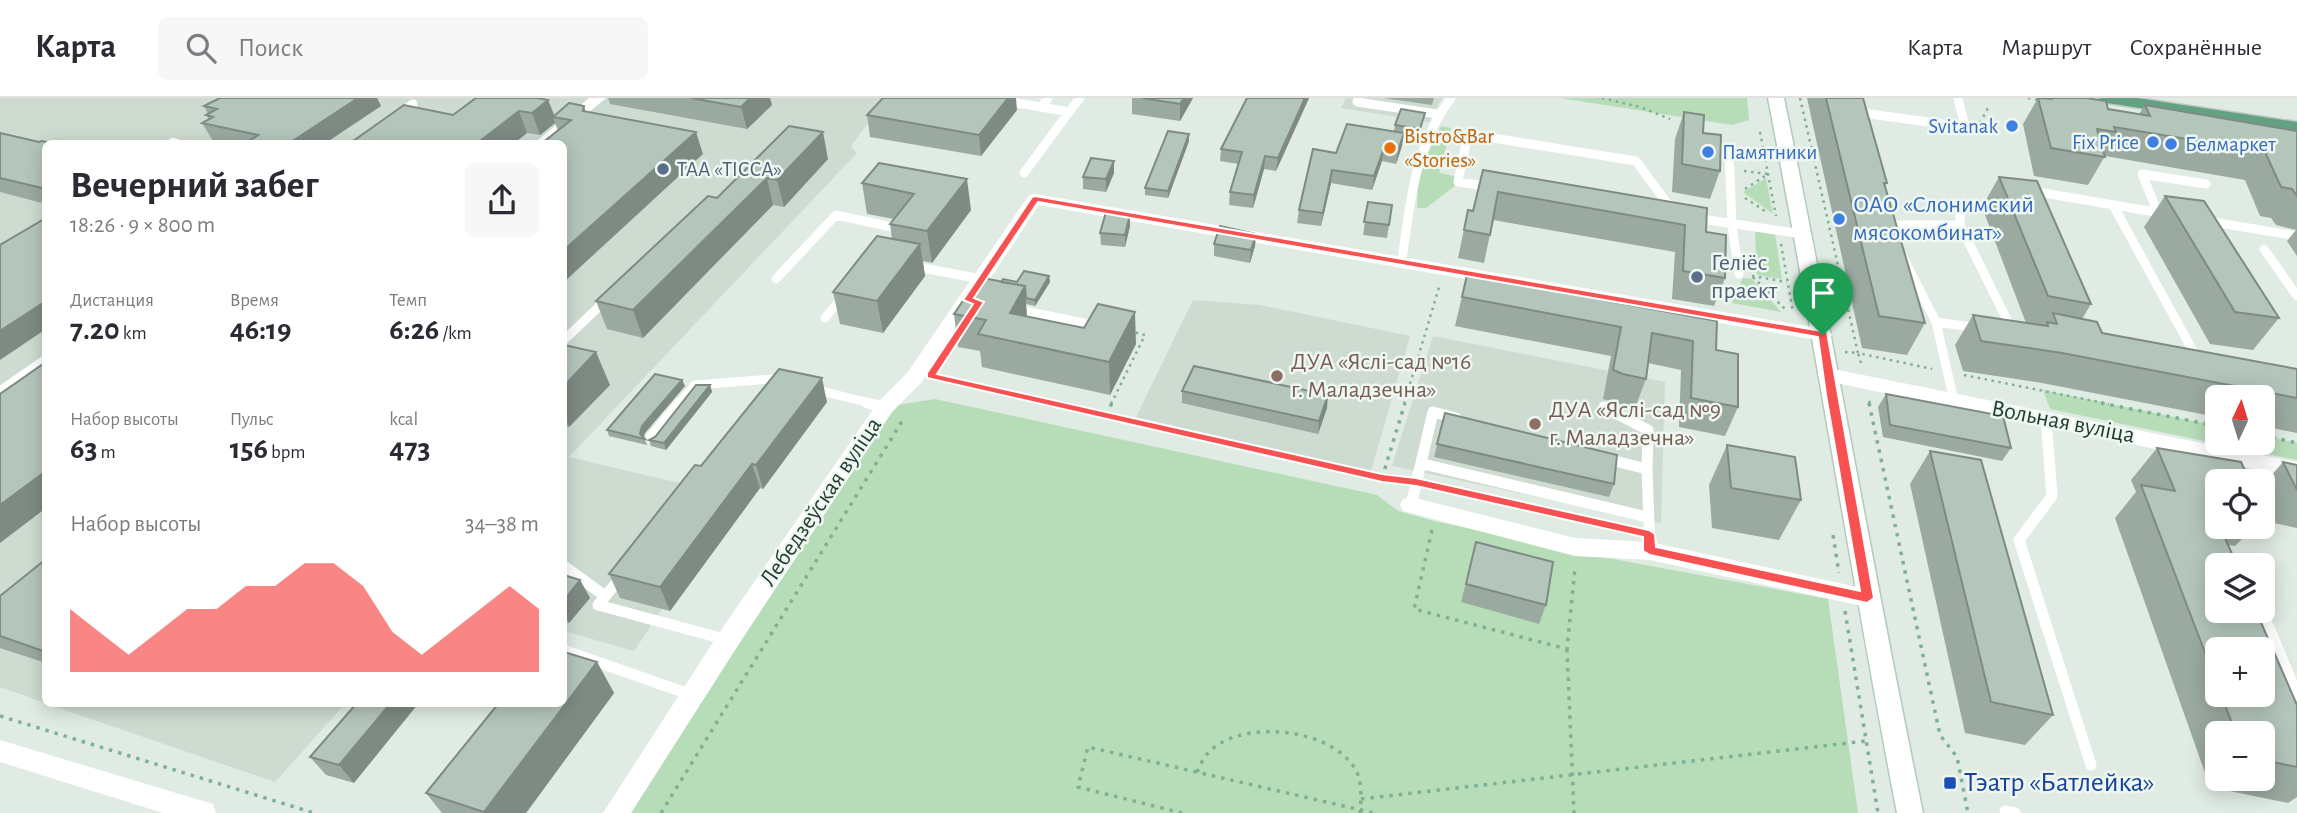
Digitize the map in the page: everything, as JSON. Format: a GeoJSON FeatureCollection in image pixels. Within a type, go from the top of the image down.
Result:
{"type":"FeatureCollection","features":[{"type":"Feature","properties":{"kind":"main road"},"geometry":{"type":"LineString","coordinates":[[2108,98],[2297,127]]}},
{"type":"Feature","properties":{"kind":"street"},"geometry":{"type":"LineString","coordinates":[[546,140],[598,98]]}},
{"type":"Feature","properties":{"kind":"street"},"geometry":{"type":"LineString","coordinates":[[1776,98],[1823,335],[1867,598],[1910,813]]}},
{"type":"Feature","properties":{"kind":"street","name":"Лебедзеўская вуліца"},"geometry":{"type":"LineString","coordinates":[[616,813],[728,640],[886,407],[914,378],[974,301],[981,279],[1035,199],[1402,260]]}},
{"type":"Feature","properties":{"kind":"street"},"geometry":{"type":"LineString","coordinates":[[1402,260],[1823,335]]}},
{"type":"Feature","properties":{"kind":"street","name":"Вольная вуліца"},"geometry":{"type":"LineString","coordinates":[[1828,375],[2297,470]]}},
{"type":"Feature","properties":{"kind":"street"},"geometry":{"type":"LineString","coordinates":[[1411,505],[1576,547],[1650,551],[1840,584],[1867,598]]}},
{"type":"Feature","properties":{"kind":"street"},"geometry":{"type":"LineString","coordinates":[[0,751],[203,813]]}},
{"type":"Feature","properties":{"kind":"lane"},"geometry":{"type":"LineString","coordinates":[[988,98],[1069,112]]}},
{"type":"Feature","properties":{"kind":"lane"},"geometry":{"type":"LineString","coordinates":[[1041,107],[1048,98]]}},
{"type":"Feature","properties":{"kind":"lane"},"geometry":{"type":"LineString","coordinates":[[1024,173],[1080,98]]}},
{"type":"Feature","properties":{"kind":"lane"},"geometry":{"type":"LineString","coordinates":[[1359,98],[1357,102],[1437,114]]}},
{"type":"Feature","properties":{"kind":"lane"},"geometry":{"type":"LineString","coordinates":[[1402,260],[1414,172],[1437,114],[1451,98]]}},
{"type":"Feature","properties":{"kind":"lane"},"geometry":{"type":"LineString","coordinates":[[1859,124],[1855,112],[1965,127],[1958,98]]}},
{"type":"Feature","properties":{"kind":"lane"},"geometry":{"type":"LineString","coordinates":[[394,117],[413,104]]}},
{"type":"Feature","properties":{"kind":"lane"},"geometry":{"type":"LineString","coordinates":[[1503,189],[1458,182],[1468,134],[1636,161],[1667,203],[1687,216]]}},
{"type":"Feature","properties":{"kind":"lane"},"geometry":{"type":"LineString","coordinates":[[1728,152],[1732,225],[1739,274]]}},
{"type":"Feature","properties":{"kind":"lane"},"geometry":{"type":"LineString","coordinates":[[2158,213],[2142,174],[2206,184]]}},
{"type":"Feature","properties":{"kind":"lane"},"geometry":{"type":"LineString","coordinates":[[2015,188],[2171,215]]}},
{"type":"Feature","properties":{"kind":"lane"},"geometry":{"type":"LineString","coordinates":[[2113,205],[2203,370],[2190,367]]}},
{"type":"Feature","properties":{"kind":"lane"},"geometry":{"type":"LineString","coordinates":[[1661,212],[1802,234]]}},
{"type":"Feature","properties":{"kind":"lane"},"geometry":{"type":"LineString","coordinates":[[1883,212],[1893,237]]}},
{"type":"Feature","properties":{"kind":"lane"},"geometry":{"type":"LineString","coordinates":[[1960,212],[1960,225],[2013,332]]}},
{"type":"Feature","properties":{"kind":"lane"},"geometry":{"type":"LineString","coordinates":[[776,279],[836,215],[902,228],[893,238]]}},
{"type":"Feature","properties":{"kind":"lane"},"geometry":{"type":"LineString","coordinates":[[2197,219],[2297,236]]}},
{"type":"Feature","properties":{"kind":"lane"},"geometry":{"type":"LineString","coordinates":[[1886,225],[1960,225]]}},
{"type":"Feature","properties":{"kind":"lane"},"geometry":{"type":"LineString","coordinates":[[1899,249],[1936,321],[1954,401]]}},
{"type":"Feature","properties":{"kind":"lane"},"geometry":{"type":"LineString","coordinates":[[2264,250],[2297,296]]}},
{"type":"Feature","properties":{"kind":"lane"},"geometry":{"type":"LineString","coordinates":[[901,264],[981,279]]}},
{"type":"Feature","properties":{"kind":"lane"},"geometry":{"type":"LineString","coordinates":[[825,318],[849,288]]}},
{"type":"Feature","properties":{"kind":"lane"},"geometry":{"type":"LineString","coordinates":[[567,337],[614,293]]}},
{"type":"Feature","properties":{"kind":"lane"},"geometry":{"type":"LineString","coordinates":[[1005,307],[1105,327]]}},
{"type":"Feature","properties":{"kind":"lane"},"geometry":{"type":"LineString","coordinates":[[1936,321],[1987,329]]}},
{"type":"Feature","properties":{"kind":"lane"},"geometry":{"type":"LineString","coordinates":[[2000,330],[2027,335]]}},
{"type":"Feature","properties":{"kind":"lane"},"geometry":{"type":"LineString","coordinates":[[0,391],[42,362]]}},
{"type":"Feature","properties":{"kind":"lane"},"geometry":{"type":"LineString","coordinates":[[651,438],[695,385],[771,379],[792,384]]}},
{"type":"Feature","properties":{"kind":"lane"},"geometry":{"type":"LineString","coordinates":[[806,387],[886,407]]}},
{"type":"Feature","properties":{"kind":"lane"},"geometry":{"type":"LineString","coordinates":[[1604,407],[1648,430],[1647,517],[1650,551]]}},
{"type":"Feature","properties":{"kind":"lane"},"geometry":{"type":"LineString","coordinates":[[1411,505],[1423,464],[1433,412],[1473,423]]}},
{"type":"Feature","properties":{"kind":"lane"},"geometry":{"type":"LineString","coordinates":[[2046,419],[2052,496],[2019,540],[2091,765]]}},
{"type":"Feature","properties":{"kind":"lane"},"geometry":{"type":"LineString","coordinates":[[1593,455],[1647,469]]}},
{"type":"Feature","properties":{"kind":"lane"},"geometry":{"type":"LineString","coordinates":[[1423,464],[1647,517]]}},
{"type":"Feature","properties":{"kind":"lane"},"geometry":{"type":"LineString","coordinates":[[632,565],[598,605],[728,640]]}},
{"type":"Feature","properties":{"kind":"lane"},"geometry":{"type":"LineString","coordinates":[[567,568],[605,596]]}},
{"type":"Feature","properties":{"kind":"lane"},"geometry":{"type":"LineString","coordinates":[[2267,623],[2297,695]]}},
{"type":"Feature","properties":{"kind":"lane"},"geometry":{"type":"LineString","coordinates":[[567,651],[692,695]]}},
{"type":"Feature","properties":{"kind":"path"},"geometry":{"type":"LineString","coordinates":[[1602,98],[1640,107],[1670,119]]}},
{"type":"Feature","properties":{"kind":"path"},"geometry":{"type":"LineString","coordinates":[[1730,169],[1768,174],[1737,194],[1776,217]]}},
{"type":"Feature","properties":{"kind":"path"},"geometry":{"type":"LineString","coordinates":[[1382,478],[1445,269]]}},
{"type":"Feature","properties":{"kind":"path"},"geometry":{"type":"LineString","coordinates":[[1734,308],[1723,306],[1739,274]]}},
{"type":"Feature","properties":{"kind":"path"},"geometry":{"type":"LineString","coordinates":[[1782,316],[1794,318],[1751,276],[1787,282]]}},
{"type":"Feature","properties":{"kind":"path"},"geometry":{"type":"LineString","coordinates":[[1105,327],[1146,335],[1106,415]]}},
{"type":"Feature","properties":{"kind":"path"},"geometry":{"type":"LineString","coordinates":[[938,365],[931,376],[1382,478],[1416,482],[1468,494]]}},
{"type":"Feature","properties":{"kind":"path"},"geometry":{"type":"LineString","coordinates":[[2037,378],[2043,390]]}},
{"type":"Feature","properties":{"kind":"path"},"geometry":{"type":"LineString","coordinates":[[1869,401],[1940,735],[1957,757],[1968,813]]}},
{"type":"Feature","properties":{"kind":"path"},"geometry":{"type":"LineString","coordinates":[[661,813],[908,411]]}},
{"type":"Feature","properties":{"kind":"path"},"geometry":{"type":"LineString","coordinates":[[2275,438],[2297,443]]}},
{"type":"Feature","properties":{"kind":"path"},"geometry":{"type":"LineString","coordinates":[[1434,521],[1414,609],[1567,649]]}},
{"type":"Feature","properties":{"kind":"path"},"geometry":{"type":"LineString","coordinates":[[1574,813],[1567,649],[1575,566]]}},
{"type":"Feature","properties":{"kind":"path"},"geometry":{"type":"LineString","coordinates":[[1826,573],[1840,584],[1878,813]]}},
{"type":"Feature","properties":{"kind":"path"},"geometry":{"type":"LineString","coordinates":[[0,716],[314,813]]}},
{"type":"Feature","properties":{"kind":"path"},"geometry":{"type":"LineString","coordinates":[[1198,772],[1210,750],[1234,738],[1269,730],[1312,736],[1340,754],[1357,772],[1360,811]]}},
{"type":"Feature","properties":{"kind":"path"},"geometry":{"type":"LineString","coordinates":[[1361,799],[1867,741]]}},
{"type":"Feature","properties":{"kind":"path"},"geometry":{"type":"LineString","coordinates":[[1182,813],[1078,787],[1088,747],[1374,813]]}},
{"type":"Feature","properties":{"kind":"shaded area"},"geometry":{"type":"Polygon","coordinates":[[[0,98],[887,98],[851,146],[857,153],[569,457],[751,500],[670,611],[662,609],[634,651],[567,632],[567,140],[42,140],[42,702],[0,687],[0,98]]]}},
{"type":"Feature","properties":{"kind":"shaded area"},"geometry":{"type":"Polygon","coordinates":[[[1346,98],[1442,98],[1429,122],[1341,108],[1346,98]]]}},
{"type":"Feature","properties":{"kind":"shaded area","name":"ДУА «Яслі-сад №16 г. Маладзечна»"},"geometry":{"type":"Polygon","coordinates":[[[1193,300],[1260,305],[1410,336],[1371,471],[1136,417],[1193,300]]]}},
{"type":"Feature","properties":{"kind":"shaded area","name":"ДУА «Яслі-сад №9 г. Маладзечна»"},"geometry":{"type":"Polygon","coordinates":[[[1433,336],[1665,382],[1661,523],[1392,466],[1433,336]]]}},
{"type":"Feature","properties":{"kind":"shaded area"},"geometry":{"type":"Polygon","coordinates":[[[56,707],[342,707],[275,782],[56,707]]]}},
{"type":"Feature","properties":{"kind":"green space"},"geometry":{"type":"Polygon","coordinates":[[[1560,98],[1747,98],[1749,120],[1732,125],[1560,98]]]}},
{"type":"Feature","properties":{"kind":"green space"},"geometry":{"type":"Polygon","coordinates":[[[1441,126],[1451,128],[1439,173],[1465,178],[1426,208],[1417,208],[1418,175],[1441,126]]]}},
{"type":"Feature","properties":{"kind":"green space"},"geometry":{"type":"Polygon","coordinates":[[[1766,178],[1773,214],[1743,192],[1766,178]]]}},
{"type":"Feature","properties":{"kind":"green space"},"geometry":{"type":"Polygon","coordinates":[[[1755,231],[1775,234],[1782,279],[1757,275],[1755,231]]]}},
{"type":"Feature","properties":{"kind":"green space"},"geometry":{"type":"Polygon","coordinates":[[[1743,278],[1752,279],[1781,312],[1732,303],[1743,278]]]}},
{"type":"Feature","properties":{"kind":"green space"},"geometry":{"type":"Polygon","coordinates":[[[2043,390],[2205,424],[2205,441],[2050,409],[2043,390]]]}},
{"type":"Feature","properties":{"kind":"green space"},"geometry":{"type":"Polygon","coordinates":[[[935,399],[1377,495],[1398,511],[1434,521],[1576,552],[1828,599],[1858,813],[616,813],[885,407],[935,399]]]}},
{"type":"Feature","properties":{"kind":"green space"},"geometry":{"type":"Polygon","coordinates":[[[2275,438],[2297,443],[2297,460],[2273,455],[2275,455],[2275,438]]]}},
{"type":"Feature","properties":{"kind":"building"},"geometry":{"type":"Polygon","coordinates":[[[220,98],[358,98],[294,140],[251,140],[258,135],[202,123],[213,117],[206,115],[217,109],[204,106],[220,98]]]}},
{"type":"Feature","properties":{"kind":"building"},"geometry":{"type":"Polygon","coordinates":[[[476,98],[548,100],[532,113],[519,111],[481,140],[355,140],[404,105],[453,115],[476,98]]]}},
{"type":"Feature","properties":{"kind":"building"},"geometry":{"type":"Polygon","coordinates":[[[691,98],[750,98],[741,107],[691,98]]]}},
{"type":"Feature","properties":{"kind":"building"},"geometry":{"type":"Polygon","coordinates":[[[883,98],[1008,98],[979,135],[867,115],[883,98]]]}},
{"type":"Feature","properties":{"kind":"building"},"geometry":{"type":"Polygon","coordinates":[[[1142,98],[1184,98],[1180,104],[1142,98]]]}},
{"type":"Feature","properties":{"kind":"building"},"geometry":{"type":"Polygon","coordinates":[[[1247,98],[1305,98],[1278,158],[1265,156],[1254,195],[1230,192],[1242,152],[1221,149],[1247,98]]]}},
{"type":"Feature","properties":{"kind":"building"},"geometry":{"type":"Polygon","coordinates":[[[1826,98],[1863,98],[1887,183],[1884,183],[1925,323],[1879,316],[1826,98]]]}},
{"type":"Feature","properties":{"kind":"building"},"geometry":{"type":"Polygon","coordinates":[[[2038,98],[2086,98],[2106,101],[2108,109],[2150,116],[2145,105],[2297,131],[2297,196],[2292,189],[2281,187],[2265,152],[2114,127],[2116,132],[2097,129],[2105,157],[2051,148],[2038,98]]]}},
{"type":"Feature","properties":{"kind":"building"},"geometry":{"type":"Polygon","coordinates":[[[569,103],[584,106],[583,111],[696,132],[567,247],[567,140],[546,140],[571,120],[553,117],[569,103]]]}},
{"type":"Feature","properties":{"kind":"building"},"geometry":{"type":"Polygon","coordinates":[[[1401,109],[1425,113],[1420,129],[1395,125],[1401,109]]]}},
{"type":"Feature","properties":{"kind":"building"},"geometry":{"type":"Polygon","coordinates":[[[1684,112],[1704,115],[1703,133],[1721,135],[1720,171],[1682,164],[1684,112]]]}},
{"type":"Feature","properties":{"kind":"building"},"geometry":{"type":"Polygon","coordinates":[[[1347,124],[1404,133],[1398,151],[1384,148],[1374,176],[1332,170],[1323,213],[1299,210],[1313,149],[1336,153],[1347,124]]]}},
{"type":"Feature","properties":{"kind":"building"},"geometry":{"type":"Polygon","coordinates":[[[789,126],[823,132],[777,180],[767,178],[633,310],[596,301],[708,196],[717,198],[789,126]]]}},
{"type":"Feature","properties":{"kind":"building"},"geometry":{"type":"Polygon","coordinates":[[[1168,131],[1189,134],[1168,191],[1145,188],[1168,131]]]}},
{"type":"Feature","properties":{"kind":"building"},"geometry":{"type":"Polygon","coordinates":[[[0,133],[42,141],[42,188],[0,178],[0,133]]]}},
{"type":"Feature","properties":{"kind":"building"},"geometry":{"type":"Polygon","coordinates":[[[1091,158],[1114,161],[1106,179],[1083,177],[1091,158]]]}},
{"type":"Feature","properties":{"kind":"building"},"geometry":{"type":"Polygon","coordinates":[[[879,163],[967,179],[927,231],[890,224],[914,194],[862,183],[879,163]]]}},
{"type":"Feature","properties":{"kind":"building"},"geometry":{"type":"Polygon","coordinates":[[[1483,170],[1707,208],[1706,232],[1726,235],[1725,278],[1683,271],[1685,225],[1498,192],[1490,235],[1464,230],[1468,210],[1473,211],[1483,170]]]}},
{"type":"Feature","properties":{"kind":"building"},"geometry":{"type":"Polygon","coordinates":[[[1999,177],[2037,181],[2091,304],[2048,296],[1999,177]]]}},
{"type":"Feature","properties":{"kind":"building"},"geometry":{"type":"Polygon","coordinates":[[[2165,196],[2204,201],[2279,318],[2235,312],[2165,196]]]}},
{"type":"Feature","properties":{"kind":"building"},"geometry":{"type":"Polygon","coordinates":[[[1368,202],[1392,205],[1389,225],[1364,222],[1368,202]]]}},
{"type":"Feature","properties":{"kind":"building"},"geometry":{"type":"Polygon","coordinates":[[[1106,212],[1130,214],[1125,235],[1100,233],[1106,212]]]}},
{"type":"Feature","properties":{"kind":"building"},"geometry":{"type":"Polygon","coordinates":[[[42,220],[42,304],[0,331],[0,245],[42,220]]]}},
{"type":"Feature","properties":{"kind":"building"},"geometry":{"type":"Polygon","coordinates":[[[1220,226],[1256,234],[1251,250],[1214,244],[1220,226]]]}},
{"type":"Feature","properties":{"kind":"building"},"geometry":{"type":"Polygon","coordinates":[[[877,236],[920,244],[877,301],[833,292],[877,236]]]}},
{"type":"Feature","properties":{"kind":"building"},"geometry":{"type":"Polygon","coordinates":[[[1024,271],[1049,276],[1035,300],[1026,298],[1025,286],[1001,282],[1003,279],[1017,282],[1024,271]]]}},
{"type":"Feature","properties":{"kind":"building"},"geometry":{"type":"Polygon","coordinates":[[[1467,275],[1717,321],[1716,350],[1738,354],[1738,407],[1691,398],[1693,341],[1652,333],[1646,379],[1623,374],[1613,370],[1621,327],[1462,297],[1467,275]]]}},
{"type":"Feature","properties":{"kind":"building"},"geometry":{"type":"Polygon","coordinates":[[[983,278],[1025,286],[1010,313],[1084,328],[1098,304],[1135,312],[1109,362],[978,334],[986,320],[954,314],[975,283],[979,284],[983,278]]]}},
{"type":"Feature","properties":{"kind":"building"},"geometry":{"type":"Polygon","coordinates":[[[2053,313],[2097,322],[2102,333],[2297,369],[2297,398],[2275,394],[2275,385],[2229,385],[2062,353],[1981,341],[1973,315],[2048,326],[2047,322],[2057,324],[2053,313]]]}},
{"type":"Feature","properties":{"kind":"building"},"geometry":{"type":"Polygon","coordinates":[[[567,346],[596,352],[567,383],[567,346]]]}},
{"type":"Feature","properties":{"kind":"building"},"geometry":{"type":"Polygon","coordinates":[[[42,365],[42,474],[0,505],[0,394],[42,365]]]}},
{"type":"Feature","properties":{"kind":"building"},"geometry":{"type":"Polygon","coordinates":[[[1194,366],[1328,395],[1319,421],[1182,391],[1194,366]]]}},
{"type":"Feature","properties":{"kind":"building"},"geometry":{"type":"Polygon","coordinates":[[[779,369],[822,378],[756,465],[752,464],[660,587],[609,574],[695,465],[701,466],[779,369]]]}},
{"type":"Feature","properties":{"kind":"building"},"geometry":{"type":"Polygon","coordinates":[[[655,374],[682,380],[642,426],[640,434],[645,439],[607,430],[655,374]]]}},
{"type":"Feature","properties":{"kind":"building"},"geometry":{"type":"Polygon","coordinates":[[[696,385],[710,385],[664,443],[649,440],[655,437],[696,385]]]}},
{"type":"Feature","properties":{"kind":"building"},"geometry":{"type":"Polygon","coordinates":[[[1886,394],[2003,416],[2011,448],[1890,425],[1886,394]]]}},
{"type":"Feature","properties":{"kind":"building"},"geometry":{"type":"Polygon","coordinates":[[[1445,413],[1617,455],[1614,484],[1437,444],[1445,413]]]}},
{"type":"Feature","properties":{"kind":"building"},"geometry":{"type":"Polygon","coordinates":[[[1727,445],[1795,457],[1801,500],[1731,488],[1727,445]]]}},
{"type":"Feature","properties":{"kind":"building"},"geometry":{"type":"Polygon","coordinates":[[[2157,448],[2241,462],[2244,469],[2205,469],[2205,539],[2225,539],[2232,553],[2205,553],[2205,623],[2261,623],[2267,637],[2205,637],[2205,653],[2141,485],[2175,491],[2157,448]]]}},
{"type":"Feature","properties":{"kind":"building"},"geometry":{"type":"Polygon","coordinates":[[[1930,451],[1981,460],[2053,715],[1991,702],[1930,451]]]}},
{"type":"Feature","properties":{"kind":"building"},"geometry":{"type":"Polygon","coordinates":[[[2283,462],[2297,465],[2297,490],[2283,462]]]}},
{"type":"Feature","properties":{"kind":"building"},"geometry":{"type":"Polygon","coordinates":[[[1476,542],[1553,562],[1546,605],[1466,584],[1476,542]]]}},
{"type":"Feature","properties":{"kind":"building"},"geometry":{"type":"Polygon","coordinates":[[[42,562],[42,651],[0,636],[0,596],[42,562]]]}},
{"type":"Feature","properties":{"kind":"building"},"geometry":{"type":"Polygon","coordinates":[[[567,576],[580,580],[567,596],[567,576]]]}},
{"type":"Feature","properties":{"kind":"building"},"geometry":{"type":"Polygon","coordinates":[[[567,653],[597,662],[567,702],[567,653]]]}},
{"type":"Feature","properties":{"kind":"building"},"geometry":{"type":"Polygon","coordinates":[[[2275,655],[2297,705],[2297,767],[2275,762],[2275,721],[2231,721],[2226,707],[2275,707],[2275,655]]]}},
{"type":"Feature","properties":{"kind":"building"},"geometry":{"type":"Polygon","coordinates":[[[353,707],[387,707],[339,765],[310,757],[353,707]]]}},
{"type":"Feature","properties":{"kind":"building"},"geometry":{"type":"Polygon","coordinates":[[[496,707],[563,707],[484,812],[426,793],[496,707]]]}},
{"type":"Feature","properties":{"kind":"place","name":"Svitanak"},"geometry":{"type":"Point","coordinates":[2012,126]}},
{"type":"Feature","properties":{"kind":"place","name":"Fix Price"},"geometry":{"type":"Point","coordinates":[2153,142]}},
{"type":"Feature","properties":{"kind":"place","name":"Белмаркет"},"geometry":{"type":"Point","coordinates":[2171,144]}},
{"type":"Feature","properties":{"kind":"place","name":"Bistro&Bar «Stories»"},"geometry":{"type":"Point","coordinates":[1390,148]}},
{"type":"Feature","properties":{"kind":"place","name":"Памятники"},"geometry":{"type":"Point","coordinates":[1708,152]}},
{"type":"Feature","properties":{"kind":"place","name":"ТАА «ТIССА»"},"geometry":{"type":"Point","coordinates":[663,169]}},
{"type":"Feature","properties":{"kind":"place","name":"ОАО «Слонимский мясокомбинат»"},"geometry":{"type":"Point","coordinates":[1839,219]}},
{"type":"Feature","properties":{"kind":"place","name":"Геліёс праект"},"geometry":{"type":"Point","coordinates":[1697,277]}},
{"type":"Feature","properties":{"kind":"place","name":"ДУА «Яслі-сад №16 г. Маладзечна»"},"geometry":{"type":"Point","coordinates":[1277,376]}},
{"type":"Feature","properties":{"kind":"place","name":"ДУА «Яслі-сад №9 г. Маладзечна»"},"geometry":{"type":"Point","coordinates":[1535,424]}},
{"type":"Feature","properties":{"kind":"place","name":"Тэатр «Батлейка»"},"geometry":{"type":"Point","coordinates":[1950,783]}},
{"type":"Feature","properties":{"kind":"route"},"geometry":{"type":"LineString","coordinates":[[1035,199],[1402,260],[1823,335],[1867,598],[1650,551],[1649,534],[1416,482],[1382,478],[931,376],[979,302],[968,300],[1035,199]]}}]}
